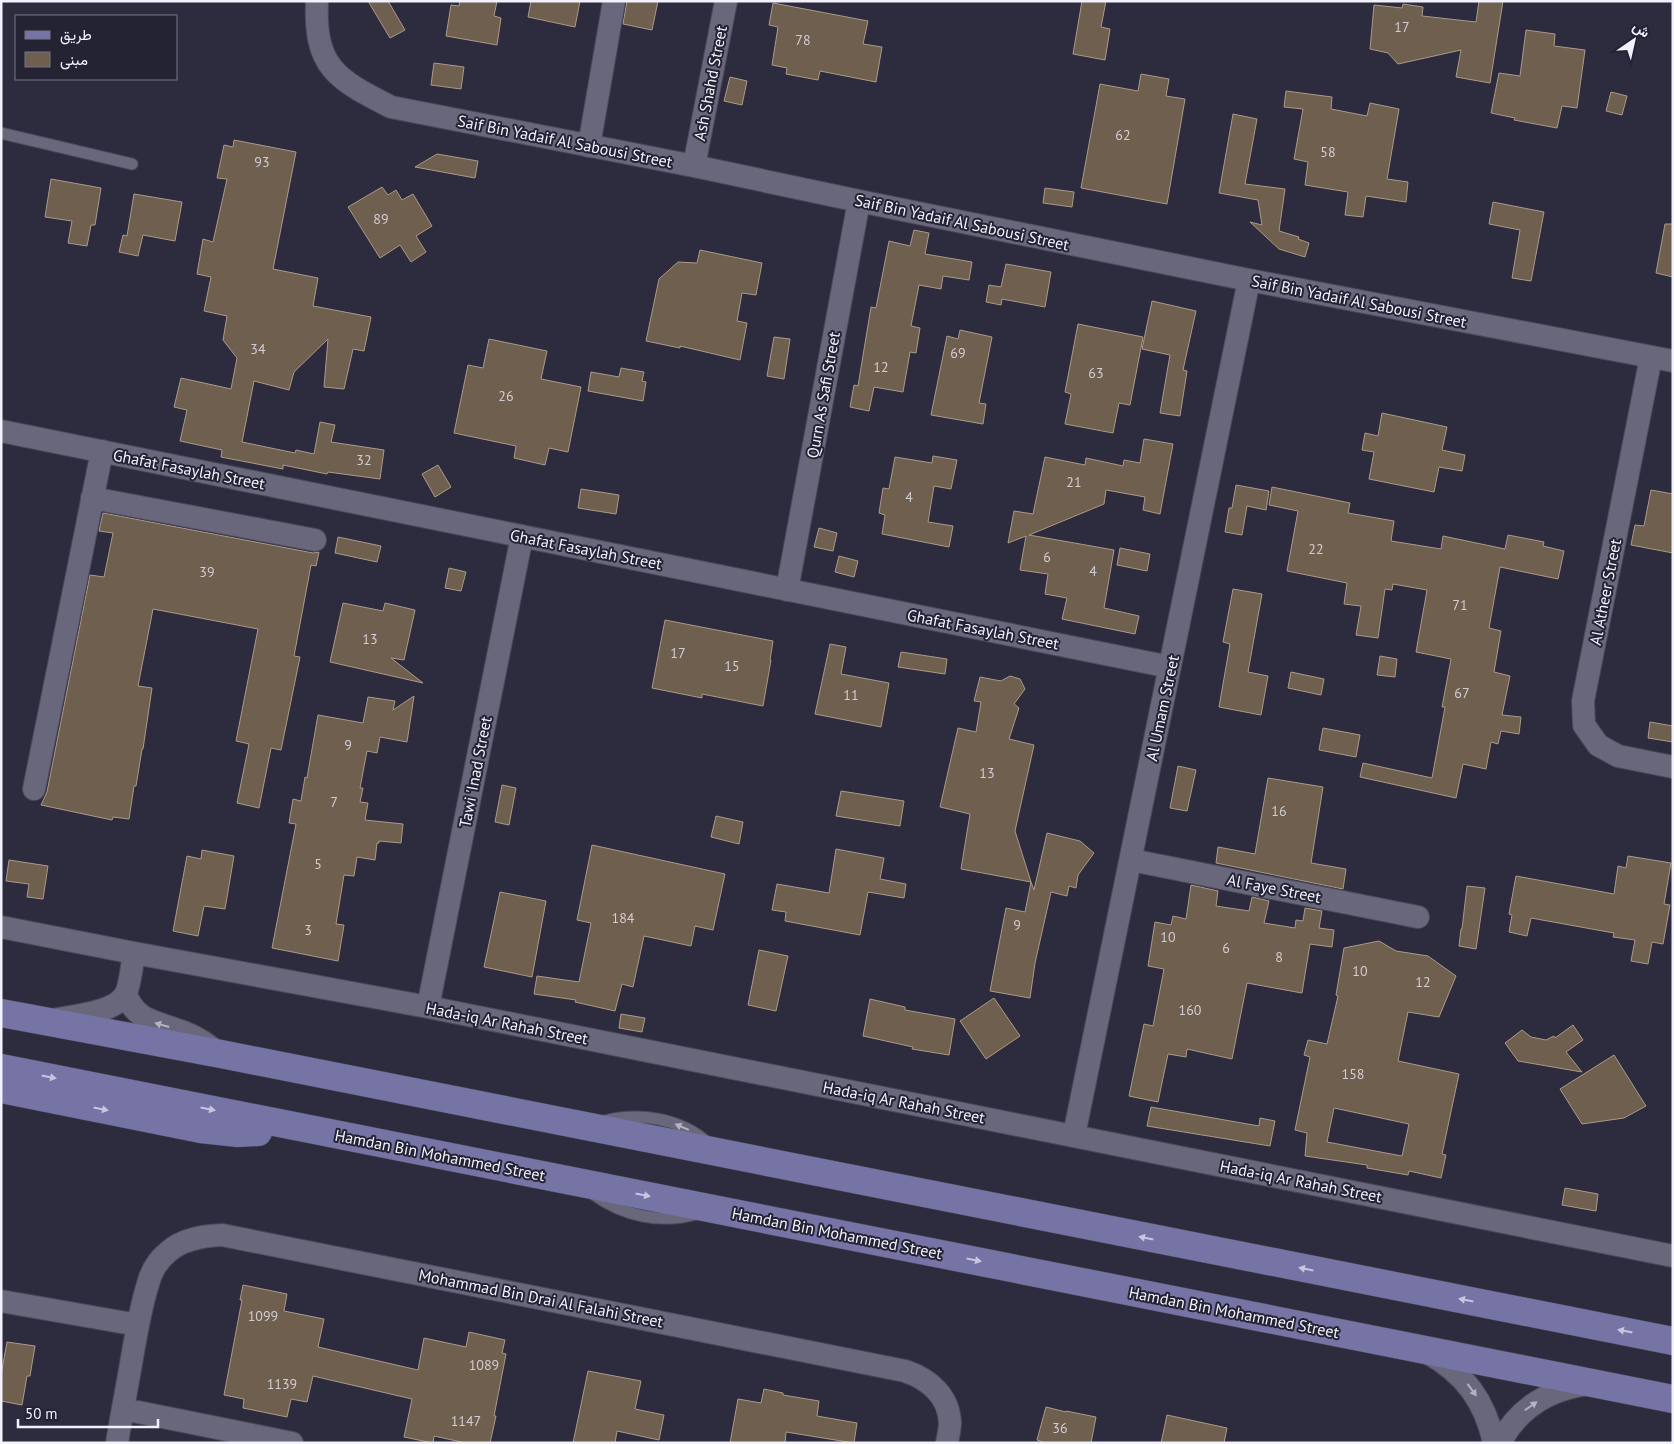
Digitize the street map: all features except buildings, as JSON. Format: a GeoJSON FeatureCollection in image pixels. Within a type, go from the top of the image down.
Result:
{"type":"FeatureCollection","features":[{"type":"Feature","properties":{"kind":"main road"},"geometry":{"type":"LineString","coordinates":[[1,1013],[221,1054],[1673,1341]]}},
{"type":"Feature","properties":{"kind":"main road","name":"Hamdan Bin Mohammed Street"},"geometry":{"type":"LineString","coordinates":[[1,1068],[1673,1399]]}},
{"type":"Feature","properties":{"kind":"main road"},"geometry":{"type":"LineString","coordinates":[[1,1089],[220,1132],[256,1132],[292,1126]]}},
{"type":"Feature","properties":{"kind":"street","name":"Saif Bin Yadaif Al Sabousi Street"},"geometry":{"type":"LineString","coordinates":[[317,1],[316,27],[321,50],[337,75],[356,89],[391,107],[694,166],[1249,280],[1662,359]]}},
{"type":"Feature","properties":{"kind":"street"},"geometry":{"type":"LineString","coordinates":[[588,146],[614,1]]}},
{"type":"Feature","properties":{"kind":"street","name":"Ash Shahd Street"},"geometry":{"type":"LineString","coordinates":[[694,166],[726,1]]}},
{"type":"Feature","properties":{"kind":"street","name":"Qurn As Safi Street"},"geometry":{"type":"LineString","coordinates":[[787,590],[859,201]]}},
{"type":"Feature","properties":{"kind":"street","name":"Al Umam Street"},"geometry":{"type":"LineString","coordinates":[[1074,1135],[1249,280]]}},
{"type":"Feature","properties":{"kind":"street","name":"Al Atheer Street"},"geometry":{"type":"LineString","coordinates":[[1662,359],[1647,382],[1583,701],[1584,725],[1598,745],[1618,756],[1673,767]]}},
{"type":"Feature","properties":{"kind":"street","name":"Ghafat Fasaylah Street"},"geometry":{"type":"LineString","coordinates":[[1,431],[1170,667]]}},
{"type":"Feature","properties":{"kind":"street"},"geometry":{"type":"LineString","coordinates":[[34,789],[102,451]]}},
{"type":"Feature","properties":{"kind":"street"},"geometry":{"type":"LineString","coordinates":[[92,498],[315,540]]}},
{"type":"Feature","properties":{"kind":"street","name":"Tawi 'Inad Street"},"geometry":{"type":"LineString","coordinates":[[428,1007],[522,536]]}},
{"type":"Feature","properties":{"kind":"street","name":"Al Faye Street"},"geometry":{"type":"LineString","coordinates":[[1131,860],[1418,917]]}},
{"type":"Feature","properties":{"kind":"street","name":"Hada-iq Ar Rahah Street"},"geometry":{"type":"LineString","coordinates":[[1,927],[428,1007],[1673,1256]]}},
{"type":"Feature","properties":{"kind":"street"},"geometry":{"type":"LineString","coordinates":[[134,953],[126,994],[130,1004],[144,1018],[191,1035],[205,1042],[221,1054]]}},
{"type":"Feature","properties":{"kind":"street"},"geometry":{"type":"LineString","coordinates":[[46,1022],[107,1009],[126,994]]}},
{"type":"Feature","properties":{"kind":"street","name":"Mohammad Bin Drai Al Falahi Street"},"geometry":{"type":"LineString","coordinates":[[117,1443],[138,1325],[148,1284],[160,1260],[180,1244],[204,1236],[222,1236],[905,1371],[918,1375],[929,1382],[941,1397],[946,1406],[950,1424],[947,1443]]}},
{"type":"Feature","properties":{"kind":"street"},"geometry":{"type":"LineString","coordinates":[[1,1301],[138,1325]]}},
{"type":"Feature","properties":{"kind":"street"},"geometry":{"type":"LineString","coordinates":[[1421,1349],[1446,1363],[1465,1380],[1480,1401],[1490,1425],[1494,1443]]}},
{"type":"Feature","properties":{"kind":"street"},"geometry":{"type":"LineString","coordinates":[[1500,1443],[1505,1432],[1527,1407],[1552,1392],[1572,1386],[1593,1383]]}},
{"type":"Feature","properties":{"kind":"street"},"geometry":{"type":"LineString","coordinates":[[123,1409],[292,1443]]}},
{"type":"Feature","properties":{"kind":"lane"},"geometry":{"type":"LineString","coordinates":[[1,133],[132,164]]}}]}
